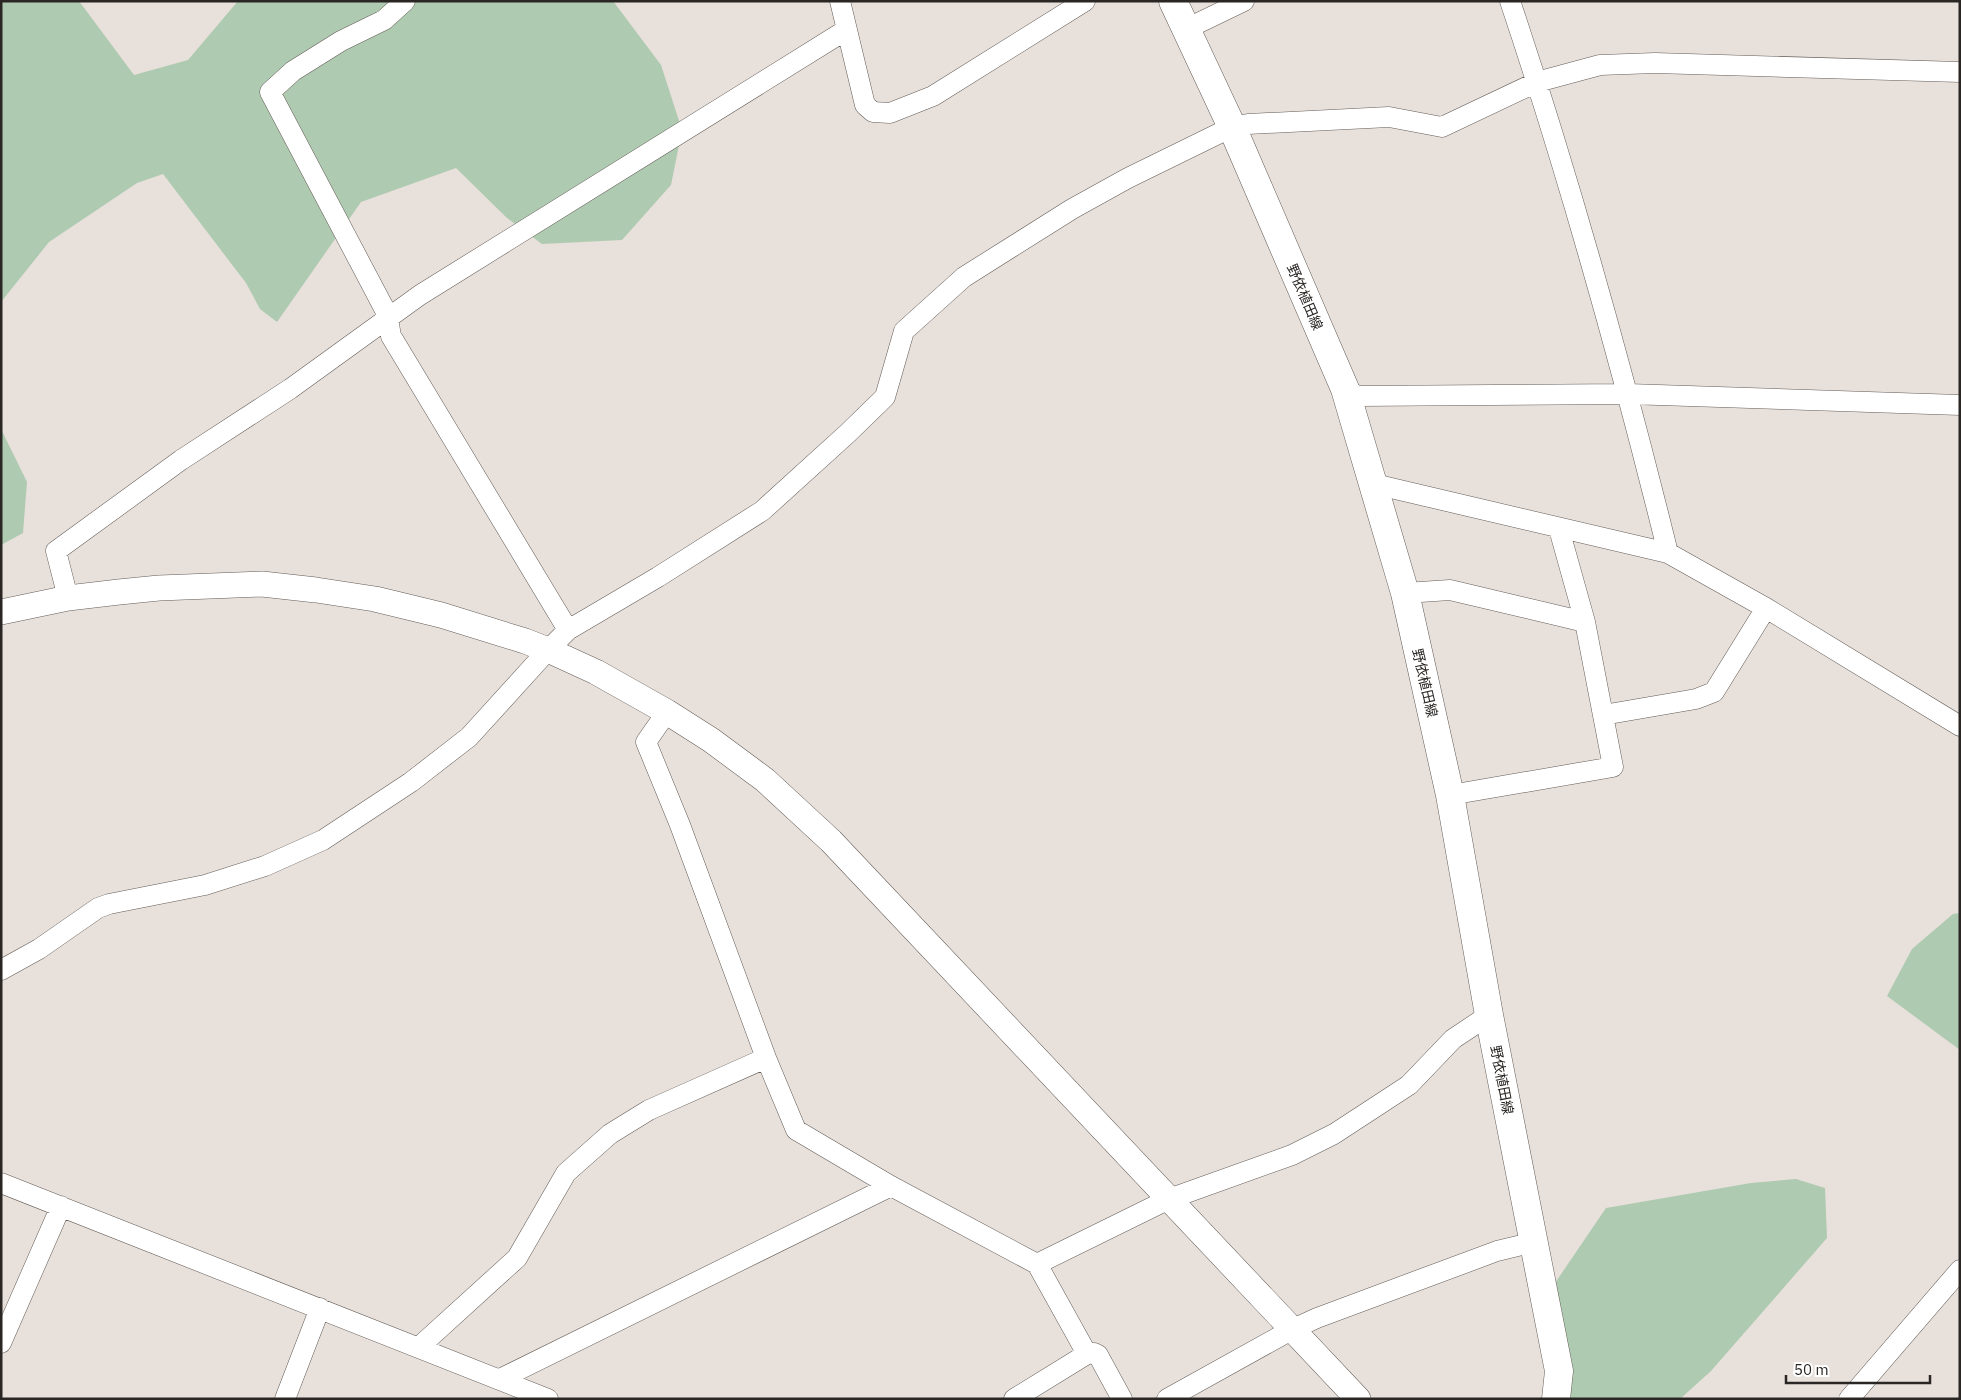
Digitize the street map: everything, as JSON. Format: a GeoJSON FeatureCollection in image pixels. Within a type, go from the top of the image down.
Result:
{"type":"FeatureCollection","features":[{"type":"Feature","properties":{"kind":"main road","name":"野依植田線"},"geometry":{"type":"LineString","coordinates":[[1173,1],[1232,127],[1345,389],[1405,593],[1450,795],[1489,1015],[1559,1371],[1556,1399]]}},
{"type":"Feature","properties":{"kind":"street"},"geometry":{"type":"LineString","coordinates":[[405,1],[384,20],[341,41],[293,71],[270,92],[299,150],[375,290],[388,319],[391,336],[568,630]]}},
{"type":"Feature","properties":{"kind":"street"},"geometry":{"type":"LineString","coordinates":[[840,1],[865,104],[873,112],[890,113],[933,96],[1085,1]]}},
{"type":"Feature","properties":{"kind":"street"},"geometry":{"type":"LineString","coordinates":[[1186,29],[1244,1]]}},
{"type":"Feature","properties":{"kind":"street"},"geometry":{"type":"LineString","coordinates":[[1510,1],[1537,82],[1628,394],[1668,553]]}},
{"type":"Feature","properties":{"kind":"street"},"geometry":{"type":"LineString","coordinates":[[68,598],[56,551],[181,460],[290,389],[420,295],[846,30]]}},
{"type":"Feature","properties":{"kind":"street"},"geometry":{"type":"LineString","coordinates":[[1,970],[39,949],[98,908],[108,904],[205,884],[265,866],[323,840],[411,782],[469,737],[568,630],[658,578],[762,511],[886,396],[904,331],[964,277],[1080,205],[1128,178],[1232,127],[1248,124],[1389,117],[1442,127],[1537,82],[1600,64],[1655,63],[1960,72]]}},
{"type":"Feature","properties":{"kind":"street"},"geometry":{"type":"LineString","coordinates":[[1345,389],[1358,396],[1628,394],[1960,405]]}},
{"type":"Feature","properties":{"kind":"street"},"geometry":{"type":"LineString","coordinates":[[1374,484],[1559,529],[1668,553],[1766,608],[1960,726]]}},
{"type":"Feature","properties":{"kind":"street"},"geometry":{"type":"LineString","coordinates":[[1450,795],[1613,767],[1585,622],[1559,529]]}},
{"type":"Feature","properties":{"kind":"street"},"geometry":{"type":"LineString","coordinates":[[1,612],[68,598],[159,588],[209,585],[262,584],[375,599],[440,615],[526,641],[596,672],[667,712],[711,740],[765,780],[831,840],[1358,1399]]}},
{"type":"Feature","properties":{"kind":"street"},"geometry":{"type":"LineString","coordinates":[[1405,593],[1450,590],[1585,622]]}},
{"type":"Feature","properties":{"kind":"street"},"geometry":{"type":"LineString","coordinates":[[1604,715],[1696,699],[1714,692],[1766,608]]}},
{"type":"Feature","properties":{"kind":"street"},"geometry":{"type":"LineString","coordinates":[[667,712],[646,742],[680,825],[766,1058],[796,1130],[891,1186],[1037,1264],[1087,1354]]}},
{"type":"Feature","properties":{"kind":"street"},"geometry":{"type":"LineString","coordinates":[[1037,1264],[1169,1199],[1292,1156],[1334,1134],[1409,1085],[1453,1039],[1489,1015]]}},
{"type":"Feature","properties":{"kind":"street"},"geometry":{"type":"LineString","coordinates":[[419,1347],[517,1258],[566,1173],[610,1134],[649,1110],[766,1058]]}},
{"type":"Feature","properties":{"kind":"street"},"geometry":{"type":"LineString","coordinates":[[1,1183],[548,1399]]}},
{"type":"Feature","properties":{"kind":"street"},"geometry":{"type":"LineString","coordinates":[[500,1379],[891,1186]]}},
{"type":"Feature","properties":{"kind":"street"},"geometry":{"type":"LineString","coordinates":[[1,1344],[61,1206]]}},
{"type":"Feature","properties":{"kind":"street"},"geometry":{"type":"LineString","coordinates":[[1167,1399],[1293,1329],[1497,1251],[1534,1242]]}},
{"type":"Feature","properties":{"kind":"street"},"geometry":{"type":"LineString","coordinates":[[1849,1399],[1960,1270]]}},
{"type":"Feature","properties":{"kind":"street"},"geometry":{"type":"LineString","coordinates":[[285,1399],[320,1308]]}},
{"type":"Feature","properties":{"kind":"street"},"geometry":{"type":"LineString","coordinates":[[1014,1399],[1087,1354],[1094,1353],[1098,1355],[1122,1399]]}},
{"type":"Feature","properties":{"kind":"green space"},"geometry":{"type":"Polygon","coordinates":[[[1,1],[79,1],[134,75],[188,60],[238,1],[613,1],[661,65],[682,130],[671,185],[622,240],[542,244],[507,218],[456,168],[361,202],[277,322],[260,309],[246,283],[163,174],[137,183],[49,242],[1,302],[1,1]]]}},
{"type":"Feature","properties":{"kind":"green space"},"geometry":{"type":"Polygon","coordinates":[[[1,429],[27,482],[23,533],[1,545],[1,429]]]}},
{"type":"Feature","properties":{"kind":"green space"},"geometry":{"type":"Polygon","coordinates":[[[1960,913],[1960,1050],[1887,996],[1912,949],[1953,914],[1960,913]]]}},
{"type":"Feature","properties":{"kind":"green space"},"geometry":{"type":"Polygon","coordinates":[[[1796,1179],[1825,1188],[1827,1238],[1711,1371],[1680,1399],[1564,1399],[1553,1286],[1606,1208],[1751,1183],[1796,1179]]]}}]}
